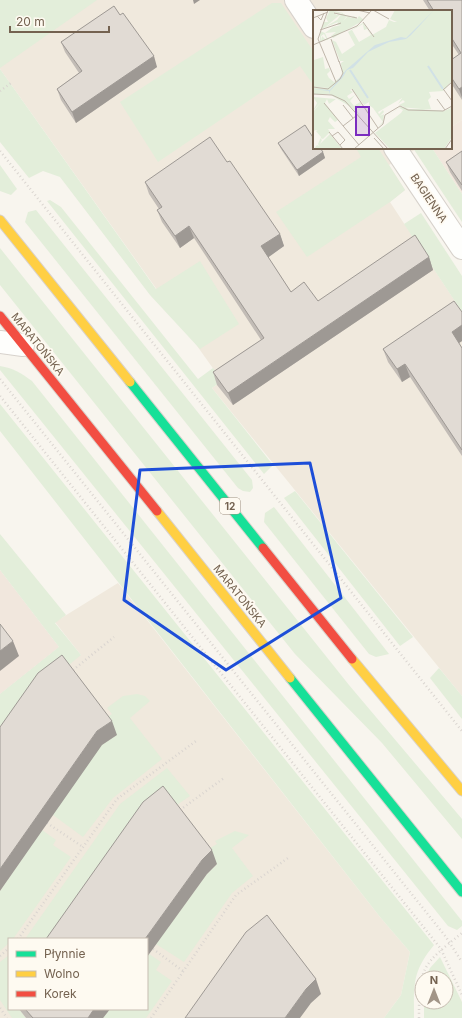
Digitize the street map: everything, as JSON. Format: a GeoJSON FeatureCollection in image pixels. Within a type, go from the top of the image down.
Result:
{"type":"FeatureCollection","features":[{"type":"Feature","properties":{"kind":"main road","name":"12"},"geometry":{"type":"LineString","coordinates":[[0,220],[374,685],[462,791]]}},
{"type":"Feature","properties":{"kind":"main road","name":"MARATOŃSKA"},"geometry":{"type":"LineString","coordinates":[[0,316],[462,892]]}},
{"type":"Feature","properties":{"kind":"street"},"geometry":{"type":"LineString","coordinates":[[296,0],[313,26]]}},
{"type":"Feature","properties":{"kind":"street","name":"BAGIENNA"},"geometry":{"type":"LineString","coordinates":[[396,149],[462,248]]}},
{"type":"Feature","properties":{"kind":"street"},"geometry":{"type":"LineString","coordinates":[[0,342],[23,344]]}},
{"type":"Feature","properties":{"kind":"path"},"geometry":{"type":"LineString","coordinates":[[0,91],[10,83]]}},
{"type":"Feature","properties":{"kind":"path"},"geometry":{"type":"LineString","coordinates":[[0,151],[462,731]]}},
{"type":"Feature","properties":{"kind":"path"},"geometry":{"type":"LineString","coordinates":[[0,379],[461,955],[462,962]]}},
{"type":"Feature","properties":{"kind":"path"},"geometry":{"type":"LineString","coordinates":[[0,396],[441,949],[462,995]]}},
{"type":"Feature","properties":{"kind":"path"},"geometry":{"type":"LineString","coordinates":[[73,670],[114,637]]}},
{"type":"Feature","properties":{"kind":"path"},"geometry":{"type":"LineString","coordinates":[[19,938],[117,799],[196,741]]}},
{"type":"Feature","properties":{"kind":"path"},"geometry":{"type":"LineString","coordinates":[[180,810],[224,778]]}},
{"type":"Feature","properties":{"kind":"path"},"geometry":{"type":"LineString","coordinates":[[47,823],[83,847]]}},
{"type":"Feature","properties":{"kind":"path"},"geometry":{"type":"LineString","coordinates":[[150,1018],[236,895],[288,858]]}},
{"type":"Feature","properties":{"kind":"path"},"geometry":{"type":"LineString","coordinates":[[419,1018],[421,978],[426,965],[441,949],[462,933]]}},
{"type":"Feature","properties":{"kind":"path"},"geometry":{"type":"LineString","coordinates":[[0,956],[8,949]]}},
{"type":"Feature","properties":{"kind":"path"},"geometry":{"type":"LineString","coordinates":[[153,949],[183,971]]}},
{"type":"Feature","properties":{"kind":"path"},"geometry":{"type":"LineString","coordinates":[[0,1008],[7,1018]]}},
{"type":"Feature","properties":{"kind":"highlighted area"},"geometry":{"type":"Polygon","coordinates":[[[310,463],[341,598],[226,670],[124,600],[140,470],[310,463]]]}},
{"type":"Feature","properties":{"kind":"shaded area"},"geometry":{"type":"Polygon","coordinates":[[[0,0],[462,0],[462,120],[452,126],[452,10],[313,10],[313,149],[416,149],[389,165],[405,190],[390,202],[462,312],[462,696],[212,388],[222,381],[0,69],[0,0]]]}},
{"type":"Feature","properties":{"kind":"shaded area"},"geometry":{"type":"Polygon","coordinates":[[[462,120],[462,194],[433,149],[452,149],[452,126],[462,120]]]}},
{"type":"Feature","properties":{"kind":"shaded area"},"geometry":{"type":"Polygon","coordinates":[[[0,570],[59,647],[0,694],[0,570]]]}},
{"type":"Feature","properties":{"kind":"shaded area"},"geometry":{"type":"Polygon","coordinates":[[[118,583],[380,917],[410,952],[401,995],[384,1018],[0,1018],[0,694],[59,647],[81,655],[55,622],[118,583]]]}},
{"type":"Feature","properties":{"kind":"green space"},"geometry":{"type":"Polygon","coordinates":[[[0,0],[97,0],[0,68],[0,0]]]}},
{"type":"Feature","properties":{"kind":"green space"},"geometry":{"type":"Polygon","coordinates":[[[272,3],[281,3],[313,51],[313,85],[300,66],[158,162],[120,102],[272,3]]]}},
{"type":"Feature","properties":{"kind":"green space"},"geometry":{"type":"Polygon","coordinates":[[[0,69],[156,289],[200,261],[239,324],[200,349],[150,295],[60,177],[43,171],[29,178],[0,142],[0,69]]]}},
{"type":"Feature","properties":{"kind":"green space"},"geometry":{"type":"Polygon","coordinates":[[[357,149],[379,149],[405,190],[390,202],[307,257],[276,212],[361,157],[357,149]]]}},
{"type":"Feature","properties":{"kind":"green space"},"geometry":{"type":"Polygon","coordinates":[[[414,149],[433,149],[462,194],[462,222],[414,149]]]}},
{"type":"Feature","properties":{"kind":"green space"},"geometry":{"type":"Polygon","coordinates":[[[0,165],[17,189],[11,195],[0,191],[0,165]]]}},
{"type":"Feature","properties":{"kind":"green space"},"geometry":{"type":"Polygon","coordinates":[[[50,200],[61,207],[198,379],[213,368],[222,381],[212,388],[273,465],[264,474],[47,201],[50,200]]]}},
{"type":"Feature","properties":{"kind":"green space"},"geometry":{"type":"Polygon","coordinates":[[[36,210],[252,480],[253,488],[250,492],[243,491],[238,488],[25,222],[28,212],[36,210]]]}},
{"type":"Feature","properties":{"kind":"green space"},"geometry":{"type":"Polygon","coordinates":[[[421,213],[462,276],[462,312],[404,224],[421,213]]]}},
{"type":"Feature","properties":{"kind":"green space"},"geometry":{"type":"Polygon","coordinates":[[[0,248],[349,685],[462,819],[462,839],[382,743],[295,654],[0,285],[0,248]]]}},
{"type":"Feature","properties":{"kind":"green space"},"geometry":{"type":"Polygon","coordinates":[[[0,366],[17,371],[32,381],[462,921],[462,926],[457,930],[448,926],[0,370],[0,366]]]}},
{"type":"Feature","properties":{"kind":"green space"},"geometry":{"type":"Polygon","coordinates":[[[0,404],[434,945],[427,954],[418,970],[414,970],[414,1018],[384,1018],[401,995],[410,952],[380,917],[0,431],[0,404]]]}},
{"type":"Feature","properties":{"kind":"green space"},"geometry":{"type":"Polygon","coordinates":[[[295,491],[413,637],[400,646],[284,498],[295,491]]]}},
{"type":"Feature","properties":{"kind":"green space"},"geometry":{"type":"Polygon","coordinates":[[[274,507],[389,654],[376,657],[369,654],[264,522],[265,513],[274,507]]]}},
{"type":"Feature","properties":{"kind":"green space"},"geometry":{"type":"Polygon","coordinates":[[[0,534],[66,615],[55,623],[81,655],[70,664],[0,749],[0,694],[59,647],[0,570],[0,534]]]}},
{"type":"Feature","properties":{"kind":"green space"},"geometry":{"type":"Polygon","coordinates":[[[439,668],[462,696],[462,719],[430,678],[439,668]]]}},
{"type":"Feature","properties":{"kind":"green space"},"geometry":{"type":"Polygon","coordinates":[[[137,694],[145,696],[150,701],[130,718],[162,759],[113,798],[83,837],[53,815],[105,719],[112,714],[107,708],[123,696],[137,694]]]}},
{"type":"Feature","properties":{"kind":"green space"},"geometry":{"type":"Polygon","coordinates":[[[167,768],[190,796],[174,807],[62,938],[26,938],[120,804],[167,768]]]}},
{"type":"Feature","properties":{"kind":"green space"},"geometry":{"type":"Polygon","coordinates":[[[42,830],[56,840],[53,845],[71,857],[14,938],[8,938],[8,944],[0,951],[0,891],[42,830]]]}},
{"type":"Feature","properties":{"kind":"green space"},"geometry":{"type":"Polygon","coordinates":[[[235,831],[249,835],[232,848],[253,876],[232,893],[184,962],[156,944],[207,874],[217,864],[207,850],[217,844],[215,841],[235,831]]]}},
{"type":"Feature","properties":{"kind":"green space"},"geometry":{"type":"Polygon","coordinates":[[[149,954],[161,962],[156,970],[172,981],[146,1018],[103,1018],[108,1010],[148,1010],[149,954]]]}},
{"type":"Feature","properties":{"kind":"green space"},"geometry":{"type":"Polygon","coordinates":[[[8,956],[8,1010],[20,1010],[26,1018],[12,1018],[0,1000],[0,962],[8,956]]]}},
{"type":"Feature","properties":{"kind":"green space"},"geometry":{"type":"Polygon","coordinates":[[[440,957],[446,970],[429,970],[440,957]]]}},
{"type":"Feature","properties":{"kind":"green space"},"geometry":{"type":"Polygon","coordinates":[[[454,986],[462,1002],[462,1018],[424,1018],[424,1010],[454,1010],[454,986]]]}},
{"type":"Feature","properties":{"kind":"building"},"geometry":{"type":"Polygon","coordinates":[[[427,0],[462,0],[462,87],[459,89],[452,78],[452,59],[461,53],[452,39],[452,10],[433,10],[427,0]]]}},
{"type":"Feature","properties":{"kind":"building"},"geometry":{"type":"Polygon","coordinates":[[[114,6],[120,15],[123,13],[154,56],[72,112],[57,89],[82,71],[61,42],[114,6]]]}},
{"type":"Feature","properties":{"kind":"building"},"geometry":{"type":"Polygon","coordinates":[[[305,125],[313,137],[313,149],[321,149],[323,152],[297,170],[278,143],[305,125]]]}},
{"type":"Feature","properties":{"kind":"building"},"geometry":{"type":"Polygon","coordinates":[[[210,137],[227,162],[230,161],[280,234],[261,246],[291,292],[304,282],[318,301],[415,235],[429,257],[228,393],[213,372],[264,338],[189,226],[175,236],[157,210],[162,207],[145,182],[210,137]]]}},
{"type":"Feature","properties":{"kind":"building"},"geometry":{"type":"Polygon","coordinates":[[[462,151],[462,185],[446,162],[462,151]]]}},
{"type":"Feature","properties":{"kind":"building"},"geometry":{"type":"Polygon","coordinates":[[[454,301],[462,312],[462,325],[452,332],[462,348],[462,450],[405,364],[397,369],[383,349],[454,301]]]}},
{"type":"Feature","properties":{"kind":"building"},"geometry":{"type":"Polygon","coordinates":[[[0,624],[13,641],[0,651],[0,624]]]}},
{"type":"Feature","properties":{"kind":"building"},"geometry":{"type":"Polygon","coordinates":[[[62,655],[112,721],[97,731],[0,869],[0,727],[38,673],[62,655]]]}},
{"type":"Feature","properties":{"kind":"building"},"geometry":{"type":"Polygon","coordinates":[[[163,786],[212,850],[202,860],[146,938],[47,938],[143,802],[163,786]]]}},
{"type":"Feature","properties":{"kind":"building"},"geometry":{"type":"Polygon","coordinates":[[[267,915],[316,979],[306,989],[285,1018],[185,1018],[246,932],[267,915]]]}},
{"type":"Feature","properties":{"kind":"building"},"geometry":{"type":"Polygon","coordinates":[[[26,1010],[93,1010],[88,1018],[33,1018],[26,1010]]]}},
{"type":"Feature","properties":{"kind":"traffic: fast"},"geometry":{"type":"LineString","coordinates":[[130,382],[263,548]]}},
{"type":"Feature","properties":{"kind":"traffic: fast"},"geometry":{"type":"LineString","coordinates":[[290,678],[462,892]]}},
{"type":"Feature","properties":{"kind":"traffic: slow"},"geometry":{"type":"LineString","coordinates":[[0,220],[130,382]]}},
{"type":"Feature","properties":{"kind":"traffic: slow"},"geometry":{"type":"LineString","coordinates":[[157,511],[290,678]]}},
{"type":"Feature","properties":{"kind":"traffic: slow"},"geometry":{"type":"LineString","coordinates":[[352,659],[462,791]]}},
{"type":"Feature","properties":{"kind":"traffic: jam"},"geometry":{"type":"LineString","coordinates":[[0,316],[157,511]]}},
{"type":"Feature","properties":{"kind":"traffic: jam"},"geometry":{"type":"LineString","coordinates":[[263,548],[352,659]]}}]}
